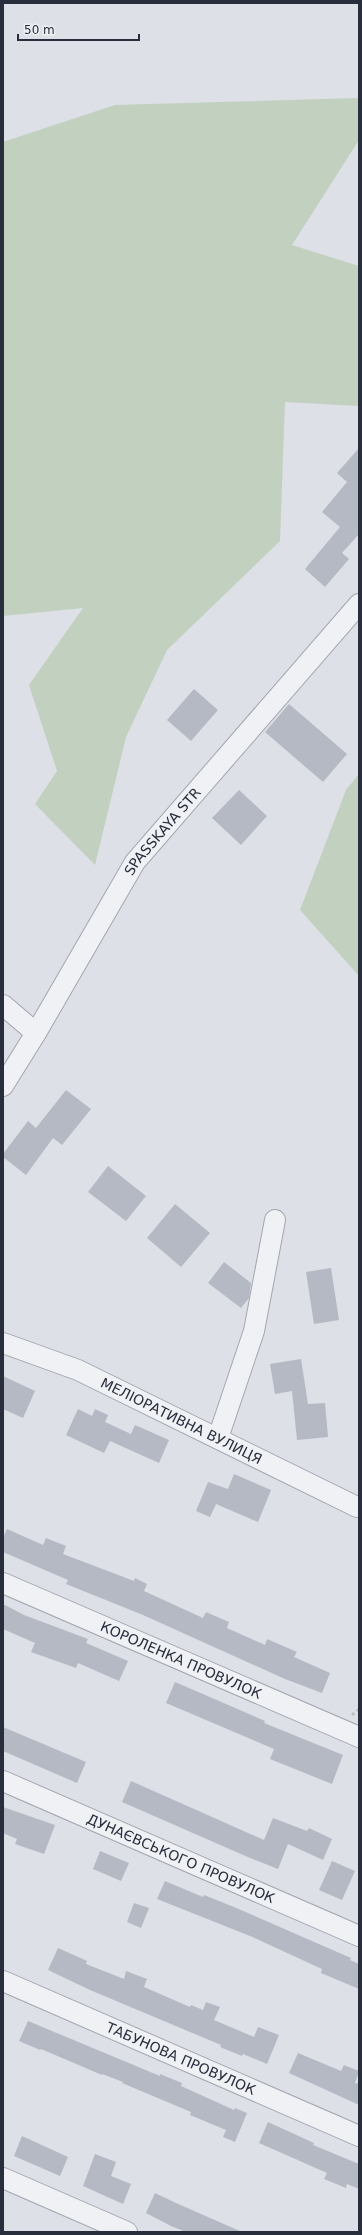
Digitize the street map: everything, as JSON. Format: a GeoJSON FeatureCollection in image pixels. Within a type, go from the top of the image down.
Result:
{"type":"FeatureCollection","features":[{"type":"Feature","properties":{"kind":"street","name":"SPASSKAYA STR"},"geometry":{"type":"LineString","coordinates":[[3,1086],[36,1033],[135,862],[359,604]]}},
{"type":"Feature","properties":{"kind":"street"},"geometry":{"type":"LineString","coordinates":[[3,1005],[36,1033]]}},
{"type":"Feature","properties":{"kind":"street"},"geometry":{"type":"LineString","coordinates":[[218,1438],[254,1331],[274,1220]]}},
{"type":"Feature","properties":{"kind":"street","name":"МЕЛІОРАТИВНА ВУЛИЦЯ"},"geometry":{"type":"LineString","coordinates":[[3,1343],[78,1370],[358,1506]]}},
{"type":"Feature","properties":{"kind":"street","name":"КОРОЛЕНКА ПРОВУЛОК"},"geometry":{"type":"LineString","coordinates":[[3,1583],[359,1738]]}},
{"type":"Feature","properties":{"kind":"street","name":"ДУНАЄВСЬКОГО ПРОВУЛОК"},"geometry":{"type":"LineString","coordinates":[[3,1781],[359,1936]]}},
{"type":"Feature","properties":{"kind":"street","name":"ТАБУНОВА ПРОВУЛОК"},"geometry":{"type":"LineString","coordinates":[[3,1981],[359,2136]]}},
{"type":"Feature","properties":{"kind":"street"},"geometry":{"type":"LineString","coordinates":[[3,2178],[127,2232]]}},
{"type":"Feature","properties":{"kind":"green space"},"geometry":{"type":"Polygon","coordinates":[[[359,98],[359,140],[292,245],[359,266],[359,406],[285,402],[280,541],[167,650],[126,737],[95,865],[35,804],[57,771],[29,685],[83,608],[3,616],[3,142],[115,105],[359,98]]]}},
{"type":"Feature","properties":{"kind":"green space"},"geometry":{"type":"Polygon","coordinates":[[[359,774],[359,976],[300,910],[346,790],[359,774]]]}},
{"type":"Feature","properties":{"kind":"building"},"geometry":{"type":"Polygon","coordinates":[[[359,448],[359,534],[342,553],[349,559],[325,587],[305,569],[340,527],[322,512],[347,482],[337,473],[359,448]]]}},
{"type":"Feature","properties":{"kind":"building"},"geometry":{"type":"Polygon","coordinates":[[[194,689],[218,710],[191,741],[167,720],[194,689]]]}},
{"type":"Feature","properties":{"kind":"building"},"geometry":{"type":"Polygon","coordinates":[[[289,704],[347,754],[323,782],[265,732],[289,704]]]}},
{"type":"Feature","properties":{"kind":"building"},"geometry":{"type":"Polygon","coordinates":[[[239,790],[267,816],[241,845],[212,818],[239,790]]]}},
{"type":"Feature","properties":{"kind":"building"},"geometry":{"type":"Polygon","coordinates":[[[66,1090],[91,1109],[62,1145],[53,1138],[26,1175],[3,1157],[3,1154],[28,1121],[36,1128],[66,1090]]]}},
{"type":"Feature","properties":{"kind":"building"},"geometry":{"type":"Polygon","coordinates":[[[108,1166],[146,1196],[126,1221],[88,1192],[108,1166]]]}},
{"type":"Feature","properties":{"kind":"building"},"geometry":{"type":"Polygon","coordinates":[[[175,1204],[210,1233],[181,1267],[147,1238],[175,1204]]]}},
{"type":"Feature","properties":{"kind":"building"},"geometry":{"type":"Polygon","coordinates":[[[224,1262],[251,1283],[249,1298],[241,1308],[208,1283],[224,1262]]]}},
{"type":"Feature","properties":{"kind":"building"},"geometry":{"type":"Polygon","coordinates":[[[331,1268],[339,1320],[314,1324],[306,1272],[331,1268]]]}},
{"type":"Feature","properties":{"kind":"building"},"geometry":{"type":"Polygon","coordinates":[[[301,1359],[308,1404],[325,1403],[328,1437],[297,1440],[292,1391],[275,1394],[270,1364],[301,1359]]]}},
{"type":"Feature","properties":{"kind":"building"},"geometry":{"type":"Polygon","coordinates":[[[3,1376],[35,1391],[23,1418],[3,1409],[3,1376]]]}},
{"type":"Feature","properties":{"kind":"building"},"geometry":{"type":"Polygon","coordinates":[[[78,1409],[92,1416],[95,1409],[108,1415],[105,1422],[131,1434],[135,1425],[169,1440],[159,1463],[110,1441],[104,1453],[66,1435],[78,1409]]]}},
{"type":"Feature","properties":{"kind":"building"},"geometry":{"type":"Polygon","coordinates":[[[234,1474],[271,1490],[258,1522],[216,1504],[210,1517],[196,1511],[208,1482],[228,1489],[234,1474]]]}},
{"type":"Feature","properties":{"kind":"building"},"geometry":{"type":"Polygon","coordinates":[[[7,1529],[43,1545],[46,1538],[66,1546],[63,1554],[134,1581],[135,1578],[147,1584],[144,1591],[203,1618],[206,1612],[229,1622],[227,1628],[265,1645],[267,1639],[297,1652],[294,1657],[330,1673],[322,1693],[285,1679],[143,1615],[66,1584],[68,1580],[3,1552],[3,1538],[7,1529]]]}},
{"type":"Feature","properties":{"kind":"building"},"geometry":{"type":"Polygon","coordinates":[[[3,1604],[24,1615],[88,1639],[86,1643],[128,1661],[119,1681],[78,1663],[76,1668],[31,1652],[35,1643],[3,1629],[3,1604]]]}},
{"type":"Feature","properties":{"kind":"building"},"geometry":{"type":"Polygon","coordinates":[[[175,1682],[265,1721],[264,1723],[343,1755],[332,1784],[270,1759],[274,1749],[166,1703],[175,1682]]]}},
{"type":"Feature","properties":{"kind":"building"},"geometry":{"type":"Polygon","coordinates":[[[3,1727],[86,1762],[77,1783],[3,1751],[3,1727]]]}},
{"type":"Feature","properties":{"kind":"building"},"geometry":{"type":"Polygon","coordinates":[[[131,1781],[264,1840],[273,1818],[307,1831],[309,1828],[332,1839],[323,1860],[288,1844],[278,1869],[122,1802],[131,1781]]]}},
{"type":"Feature","properties":{"kind":"building"},"geometry":{"type":"Polygon","coordinates":[[[3,1807],[55,1825],[44,1854],[15,1844],[17,1839],[3,1833],[3,1807]]]}},
{"type":"Feature","properties":{"kind":"building"},"geometry":{"type":"Polygon","coordinates":[[[100,1851],[129,1863],[121,1881],[93,1869],[100,1851]]]}},
{"type":"Feature","properties":{"kind":"building"},"geometry":{"type":"Polygon","coordinates":[[[332,1861],[355,1871],[342,1900],[319,1890],[332,1861]]]}},
{"type":"Feature","properties":{"kind":"building"},"geometry":{"type":"Polygon","coordinates":[[[165,1881],[203,1897],[204,1895],[234,1907],[351,1958],[350,1960],[359,1964],[359,1989],[321,1973],[322,1969],[250,1936],[157,1899],[165,1881]]]}},
{"type":"Feature","properties":{"kind":"building"},"geometry":{"type":"Polygon","coordinates":[[[134,1903],[149,1908],[141,1928],[127,1922],[134,1903]]]}},
{"type":"Feature","properties":{"kind":"building"},"geometry":{"type":"Polygon","coordinates":[[[58,1948],[87,1961],[86,1964],[124,1979],[126,1971],[147,1979],[144,1987],[190,2007],[191,2005],[203,2010],[206,2002],[220,2007],[214,2020],[254,2037],[258,2027],[279,2035],[267,2064],[243,2054],[242,2056],[220,2047],[221,2045],[90,1990],[48,1970],[58,1948]]]}},
{"type":"Feature","properties":{"kind":"building"},"geometry":{"type":"Polygon","coordinates":[[[28,2021],[160,2076],[160,2074],[182,2083],[181,2086],[234,2110],[235,2108],[247,2113],[235,2142],[223,2137],[226,2130],[190,2115],[191,2112],[122,2083],[123,2082],[19,2041],[28,2021]]]}},
{"type":"Feature","properties":{"kind":"building"},"geometry":{"type":"Polygon","coordinates":[[[298,2053],[341,2071],[344,2065],[359,2071],[355,2083],[359,2084],[359,2105],[289,2073],[298,2053]]]}},
{"type":"Feature","properties":{"kind":"building"},"geometry":{"type":"Polygon","coordinates":[[[268,2122],[314,2143],[313,2145],[359,2164],[359,2189],[347,2184],[346,2188],[324,2179],[327,2173],[259,2143],[268,2122]]]}},
{"type":"Feature","properties":{"kind":"building"},"geometry":{"type":"Polygon","coordinates":[[[22,2136],[68,2157],[60,2176],[14,2156],[22,2136]]]}},
{"type":"Feature","properties":{"kind":"building"},"geometry":{"type":"Polygon","coordinates":[[[95,2154],[116,2162],[111,2176],[131,2184],[123,2204],[83,2186],[95,2154]]]}},
{"type":"Feature","properties":{"kind":"building"},"geometry":{"type":"Polygon","coordinates":[[[155,2193],[242,2232],[186,2232],[171,2226],[146,2213],[155,2193]]]}}]}
